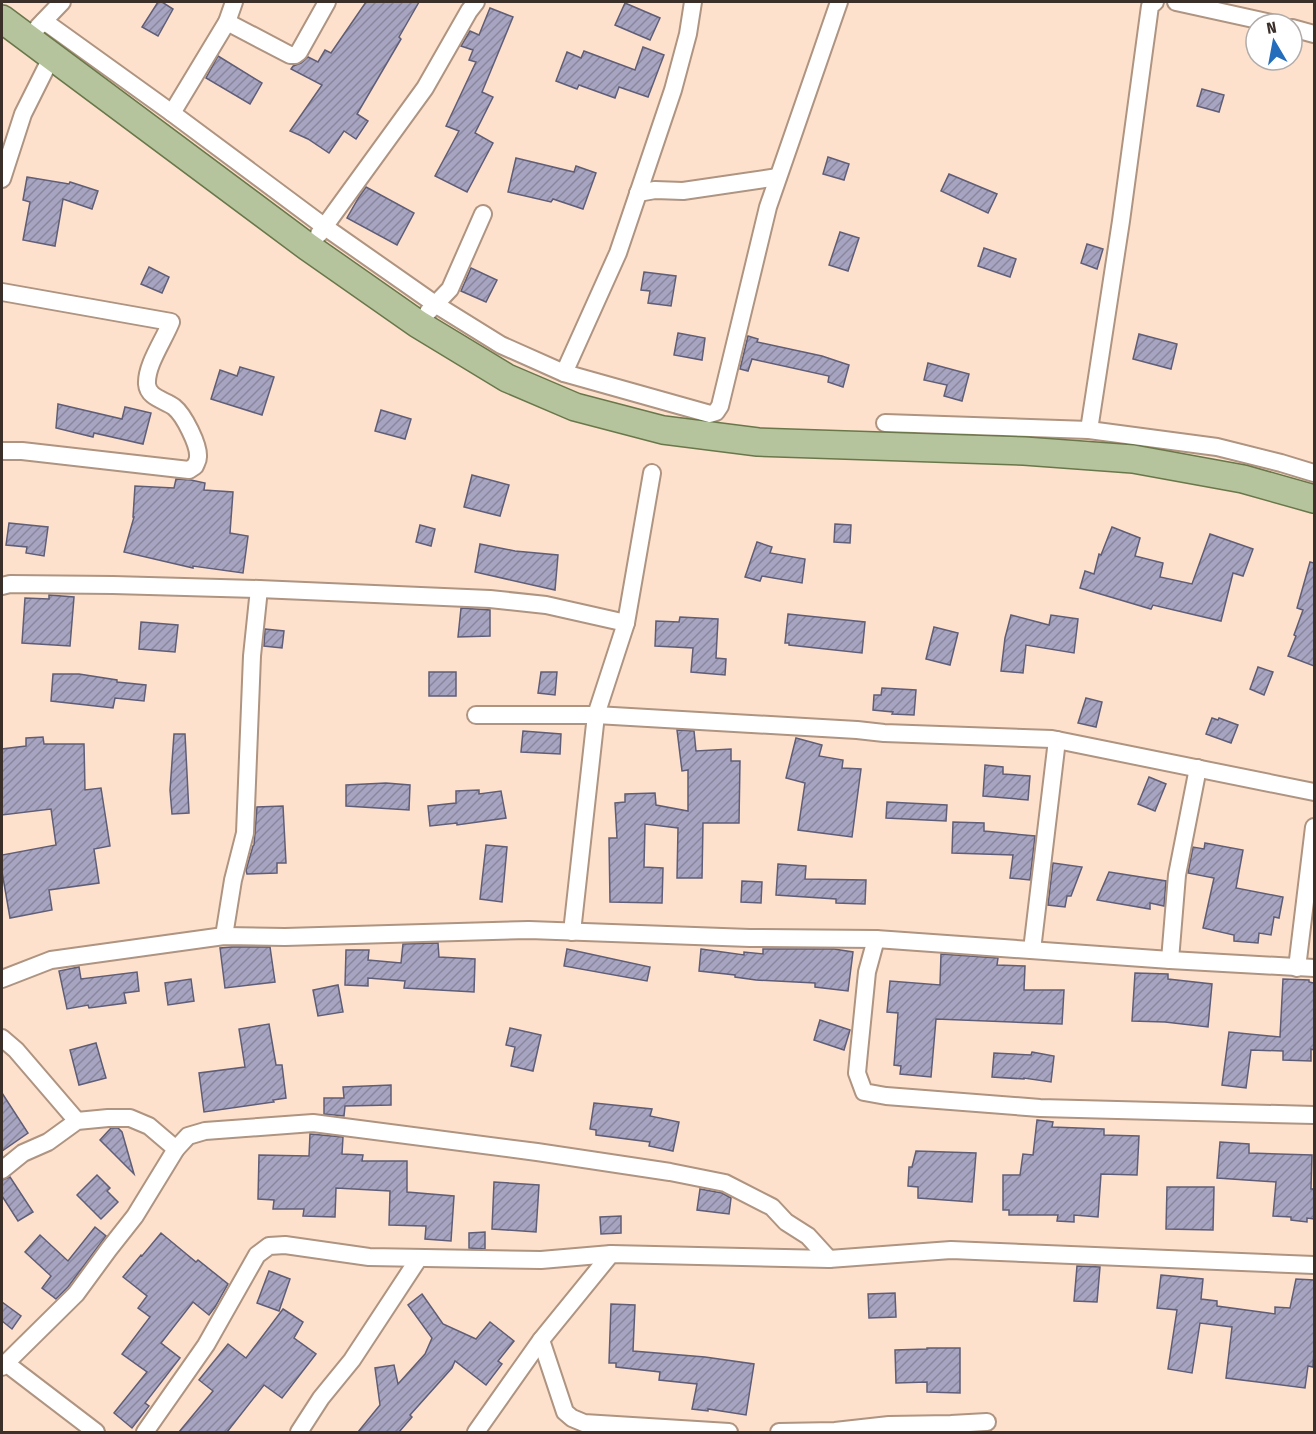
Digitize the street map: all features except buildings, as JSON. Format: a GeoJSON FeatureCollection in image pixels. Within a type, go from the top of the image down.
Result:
{"type":"FeatureCollection","features":[{"type":"Feature","properties":{"kind":"main road"},"geometry":{"type":"LineString","coordinates":[[2,20],[36,30],[52,56],[426,314],[507,378],[575,407],[663,430],[758,442],[1024,451],[1133,459],[1243,479],[1314,499]]}},
{"type":"Feature","properties":{"kind":"street"},"geometry":{"type":"LineString","coordinates":[[62,2],[36,30],[172,113],[317,237],[425,88],[476,2]]}},
{"type":"Feature","properties":{"kind":"street"},"geometry":{"type":"LineString","coordinates":[[172,113],[227,22],[234,2]]}},
{"type":"Feature","properties":{"kind":"street"},"geometry":{"type":"LineString","coordinates":[[227,22],[290,55],[295,55],[299,52],[327,2]]}},
{"type":"Feature","properties":{"kind":"street"},"geometry":{"type":"LineString","coordinates":[[564,373],[618,253],[673,90],[688,34],[693,2]]}},
{"type":"Feature","properties":{"kind":"street"},"geometry":{"type":"LineString","coordinates":[[483,214],[450,289],[426,314],[564,373],[710,414],[716,412],[720,406],[728,377],[768,207],[839,2]]}},
{"type":"Feature","properties":{"kind":"street"},"geometry":{"type":"LineString","coordinates":[[1089,430],[1121,221],[1150,6],[1155,2]]}},
{"type":"Feature","properties":{"kind":"street"},"geometry":{"type":"LineString","coordinates":[[1176,2],[1244,17]]}},
{"type":"Feature","properties":{"kind":"street"},"geometry":{"type":"LineString","coordinates":[[2,178],[23,114],[52,56]]}},
{"type":"Feature","properties":{"kind":"street"},"geometry":{"type":"LineString","coordinates":[[638,193],[655,190],[683,191],[778,177]]}},
{"type":"Feature","properties":{"kind":"street"},"geometry":{"type":"LineString","coordinates":[[2,292],[171,322],[150,370],[147,383],[149,391],[176,408],[189,426],[198,456],[195,466],[189,470],[22,450],[2,450]]}},
{"type":"Feature","properties":{"kind":"street"},"geometry":{"type":"LineString","coordinates":[[885,423],[1089,430],[1216,447],[1314,473]]}},
{"type":"Feature","properties":{"kind":"street"},"geometry":{"type":"LineString","coordinates":[[572,932],[596,715],[626,623],[652,473]]}},
{"type":"Feature","properties":{"kind":"street"},"geometry":{"type":"LineString","coordinates":[[2,586],[10,584],[259,588],[490,599],[546,605],[626,623]]}},
{"type":"Feature","properties":{"kind":"street"},"geometry":{"type":"LineString","coordinates":[[224,936],[233,880],[245,833],[252,656],[259,588]]}},
{"type":"Feature","properties":{"kind":"street"},"geometry":{"type":"LineString","coordinates":[[476,715],[596,715],[884,733],[1052,739],[1314,792]]}},
{"type":"Feature","properties":{"kind":"street"},"geometry":{"type":"LineString","coordinates":[[1032,950],[1057,740]]}},
{"type":"Feature","properties":{"kind":"street"},"geometry":{"type":"LineString","coordinates":[[1170,960],[1177,875],[1198,768]]}},
{"type":"Feature","properties":{"kind":"street"},"geometry":{"type":"LineString","coordinates":[[1297,968],[1314,827]]}},
{"type":"Feature","properties":{"kind":"street"},"geometry":{"type":"LineString","coordinates":[[2,979],[51,960],[224,936],[285,938],[529,930],[750,938],[876,939],[1314,968]]}},
{"type":"Feature","properties":{"kind":"street"},"geometry":{"type":"LineString","coordinates":[[876,939],[867,972],[857,1073],[864,1092],[886,1096],[1040,1108],[1314,1115]]}},
{"type":"Feature","properties":{"kind":"street"},"geometry":{"type":"LineString","coordinates":[[2,1038],[16,1050],[77,1121]]}},
{"type":"Feature","properties":{"kind":"street"},"geometry":{"type":"LineString","coordinates":[[2,1170],[23,1153],[48,1142],[77,1121],[108,1118],[130,1119],[149,1126],[177,1149]]}},
{"type":"Feature","properties":{"kind":"street"},"geometry":{"type":"LineString","coordinates":[[96,1432],[4,1365],[76,1294],[135,1216],[177,1149],[189,1136],[205,1131],[314,1123],[480,1144],[670,1172],[725,1183],[772,1207],[786,1222],[808,1236],[829,1259]]}},
{"type":"Feature","properties":{"kind":"street"},"geometry":{"type":"LineString","coordinates":[[145,1432],[206,1346],[257,1256],[269,1246],[285,1245],[369,1257],[419,1258],[542,1260],[611,1254],[829,1259],[951,1251],[1314,1265]]}},
{"type":"Feature","properties":{"kind":"street"},"geometry":{"type":"LineString","coordinates":[[476,1432],[541,1340],[611,1254]]}},
{"type":"Feature","properties":{"kind":"street"},"geometry":{"type":"LineString","coordinates":[[299,1432],[321,1398],[352,1360],[419,1258]]}},
{"type":"Feature","properties":{"kind":"street"},"geometry":{"type":"LineString","coordinates":[[541,1340],[566,1412],[572,1418],[584,1423],[729,1432]]}},
{"type":"Feature","properties":{"kind":"street"},"geometry":{"type":"LineString","coordinates":[[779,1432],[987,1422]]}}]}
